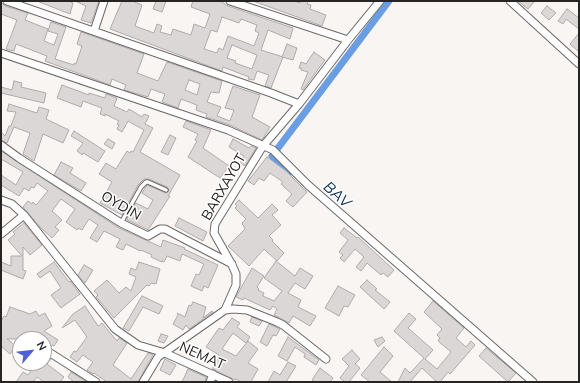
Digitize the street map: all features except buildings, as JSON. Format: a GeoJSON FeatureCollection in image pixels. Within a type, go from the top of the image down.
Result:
{"type":"FeatureCollection","features":[{"type":"Feature","properties":{"kind":"street"},"geometry":{"type":"LineString","coordinates":[[7,1],[299,104]]}},
{"type":"Feature","properties":{"kind":"street"},"geometry":{"type":"LineString","coordinates":[[94,31],[104,1]]}},
{"type":"Feature","properties":{"kind":"street"},"geometry":{"type":"LineString","coordinates":[[230,1],[348,40]]}},
{"type":"Feature","properties":{"kind":"street","name":"BARXAYOT"},"geometry":{"type":"LineString","coordinates":[[225,310],[236,285],[236,274],[214,233],[215,224],[263,146],[299,104],[380,1]]}},
{"type":"Feature","properties":{"kind":"street"},"geometry":{"type":"LineString","coordinates":[[512,2],[579,64]]}},
{"type":"Feature","properties":{"kind":"street"},"geometry":{"type":"LineString","coordinates":[[1,53],[228,130],[276,152],[308,185],[533,382]]}},
{"type":"Feature","properties":{"kind":"street","name":"OYDIN"},"geometry":{"type":"LineString","coordinates":[[1,145],[121,223],[148,236],[160,229],[165,229],[232,265]]}},
{"type":"Feature","properties":{"kind":"street","name":"NEMAT"},"geometry":{"type":"LineString","coordinates":[[1,200],[12,204],[24,215],[115,329],[138,345],[165,353],[229,382]]}},
{"type":"Feature","properties":{"kind":"street"},"geometry":{"type":"LineString","coordinates":[[1,234],[24,215]]}},
{"type":"Feature","properties":{"kind":"street"},"geometry":{"type":"LineString","coordinates":[[143,382],[158,357],[225,310],[247,310],[277,322],[283,325],[326,359]]}},
{"type":"Feature","properties":{"kind":"street"},"geometry":{"type":"LineString","coordinates":[[52,354],[96,382]]}},
{"type":"Feature","properties":{"kind":"street"},"geometry":{"type":"LineString","coordinates":[[210,382],[213,374]]}},
{"type":"Feature","properties":{"kind":"lane"},"geometry":{"type":"LineString","coordinates":[[121,223],[141,187],[146,182],[166,190]]}},
{"type":"Feature","properties":{"kind":"waterway","name":"BAV"},"geometry":{"type":"LineString","coordinates":[[290,172],[272,156],[389,1]]}}]}
